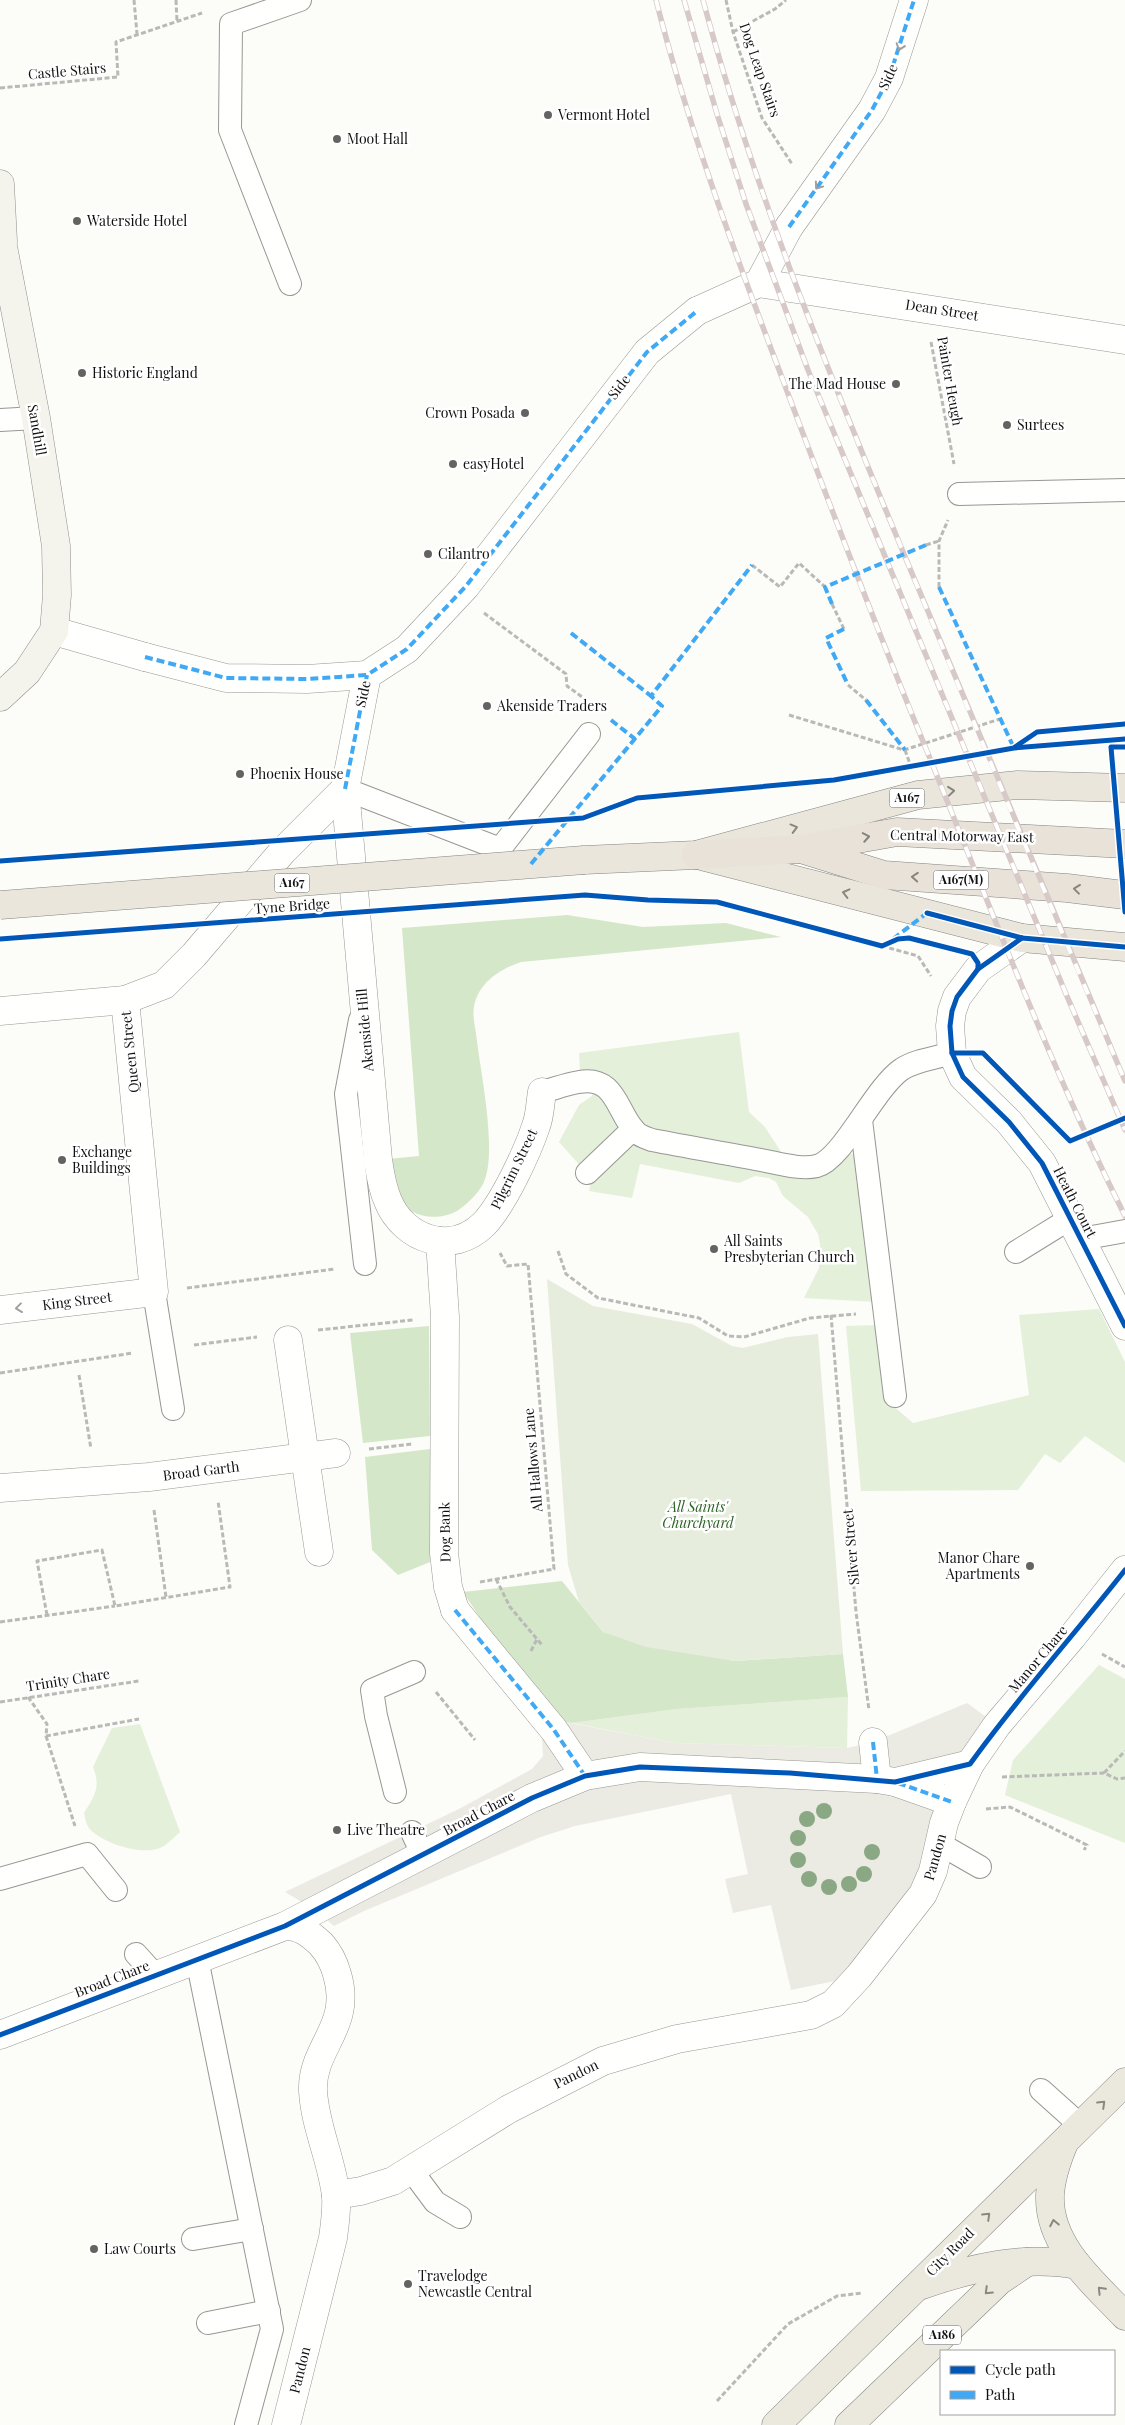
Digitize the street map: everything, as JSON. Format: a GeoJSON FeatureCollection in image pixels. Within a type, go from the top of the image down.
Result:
{"type":"FeatureCollection","features":[{"type":"Feature","properties":{"kind":"highway","name":"A167"},"geometry":{"type":"LineString","coordinates":[[696,855],[918,795],[1018,785],[1125,788]]}},
{"type":"Feature","properties":{"kind":"highway","name":"Central Motorway East"},"geometry":{"type":"LineString","coordinates":[[696,855],[800,849],[897,832],[1125,844]]}},
{"type":"Feature","properties":{"kind":"highway","name":"Central Motorway East"},"geometry":{"type":"LineString","coordinates":[[800,849],[884,874],[1067,888],[1125,895]]}},
{"type":"Feature","properties":{"kind":"highway","name":"A167"},"geometry":{"type":"LineString","coordinates":[[696,855],[1022,938],[1125,947]]}},
{"type":"Feature","properties":{"kind":"highway","name":"Tyne Bridge"},"geometry":{"type":"LineString","coordinates":[[0,905],[584,860],[696,855]]}},
{"type":"Feature","properties":{"kind":"main road","name":"Sandhill"},"geometry":{"type":"LineString","coordinates":[[0,184],[2,236],[36,418],[56,546],[57,595],[54,631],[27,672],[0,697]]}},
{"type":"Feature","properties":{"kind":"main road","name":"City Road"},"geometry":{"type":"LineString","coordinates":[[776,2425],[1125,2082]]}},
{"type":"Feature","properties":{"kind":"main road"},"geometry":{"type":"LineString","coordinates":[[1072,2133],[1056,2165],[1050,2197],[1055,2230],[1077,2265],[1125,2316]]}},
{"type":"Feature","properties":{"kind":"main road"},"geometry":{"type":"LineString","coordinates":[[915,2287],[981,2267],[1048,2261],[1077,2265]]}},
{"type":"Feature","properties":{"kind":"main road","name":"A186"},"geometry":{"type":"LineString","coordinates":[[848,2425],[999,2281],[1027,2262]]}},
{"type":"Feature","properties":{"kind":"street","name":"Side"},"geometry":{"type":"LineString","coordinates":[[345,789],[367,675],[407,649],[466,586],[641,360],[697,311],[759,282],[789,227],[872,110],[889,78],[914,0]]}},
{"type":"Feature","properties":{"kind":"street","name":"Dean Street"},"geometry":{"type":"LineString","coordinates":[[759,282],[1125,340]]}},
{"type":"Feature","properties":{"kind":"street"},"geometry":{"type":"LineString","coordinates":[[54,631],[226,678],[307,679],[367,675]]}},
{"type":"Feature","properties":{"kind":"street","name":"Queen Street"},"geometry":{"type":"LineString","coordinates":[[154,1292],[125,1000],[164,984],[194,955],[284,851],[345,789]]}},
{"type":"Feature","properties":{"kind":"street","name":"Akenside Hill"},"geometry":{"type":"LineString","coordinates":[[345,789],[362,1004],[378,1160],[388,1200],[402,1222],[420,1237],[440,1242]]}},
{"type":"Feature","properties":{"kind":"street"},"geometry":{"type":"LineString","coordinates":[[952,1053],[950,1026],[952,1011],[957,998],[978,969],[1022,938]]}},
{"type":"Feature","properties":{"kind":"street"},"geometry":{"type":"LineString","coordinates":[[0,1011],[125,1000]]}},
{"type":"Feature","properties":{"kind":"street","name":"Heath Court"},"geometry":{"type":"LineString","coordinates":[[952,1053],[963,1077],[1009,1122],[1032,1150],[1051,1178],[1125,1326]]}},
{"type":"Feature","properties":{"kind":"street","name":"Pilgrim Street"},"geometry":{"type":"LineString","coordinates":[[440,1242],[468,1236],[484,1224],[492,1215],[506,1191],[536,1126],[542,1092]]}},
{"type":"Feature","properties":{"kind":"street","name":"Dog Bank"},"geometry":{"type":"LineString","coordinates":[[440,1242],[445,1317],[444,1553],[452,1599]]}},
{"type":"Feature","properties":{"kind":"street","name":"King Street"},"geometry":{"type":"LineString","coordinates":[[0,1310],[154,1292]]}},
{"type":"Feature","properties":{"kind":"street"},"geometry":{"type":"LineString","coordinates":[[288,1340],[319,1552]]}},
{"type":"Feature","properties":{"kind":"street","name":"Broad Garth"},"geometry":{"type":"LineString","coordinates":[[0,1488],[149,1477],[181,1465],[214,1469],[336,1453]]}},
{"type":"Feature","properties":{"kind":"street","name":"Manor Chare"},"geometry":{"type":"LineString","coordinates":[[952,1802],[970,1764],[997,1725],[1072,1637],[1125,1570]]}},
{"type":"Feature","properties":{"kind":"street"},"geometry":{"type":"LineString","coordinates":[[452,1599],[554,1730],[585,1776]]}},
{"type":"Feature","properties":{"kind":"street"},"geometry":{"type":"LineString","coordinates":[[873,1742],[886,1780]]}},
{"type":"Feature","properties":{"kind":"street","name":"Broad Chare"},"geometry":{"type":"LineString","coordinates":[[0,2035],[155,1974],[285,1926],[532,1798],[585,1776],[640,1767],[886,1780],[970,1764]]}},
{"type":"Feature","properties":{"kind":"street","name":"Broad Chare"},"geometry":{"type":"LineString","coordinates":[[886,1780],[952,1802]]}},
{"type":"Feature","properties":{"kind":"street","name":"Pandon"},"geometry":{"type":"LineString","coordinates":[[286,2425],[333,2238],[336,2195],[361,2191],[393,2181],[510,2110],[603,2061],[677,2039],[810,2015],[833,2004],[859,1976],[923,1894],[933,1871],[952,1802]]}},
{"type":"Feature","properties":{"kind":"street"},"geometry":{"type":"LineString","coordinates":[[285,1926],[302,1929],[324,1947],[333,1962],[339,1982],[342,2001],[339,2017],[316,2070],[313,2086],[314,2103],[336,2195]]}},
{"type":"Feature","properties":{"kind":"lane"},"geometry":{"type":"LineString","coordinates":[[290,284],[230,130],[231,24],[300,0]]}},
{"type":"Feature","properties":{"kind":"lane"},"geometry":{"type":"LineString","coordinates":[[0,420],[36,418]]}},
{"type":"Feature","properties":{"kind":"lane"},"geometry":{"type":"LineString","coordinates":[[959,494],[1125,490]]}},
{"type":"Feature","properties":{"kind":"lane"},"geometry":{"type":"LineString","coordinates":[[345,789],[500,848],[589,734]]}},
{"type":"Feature","properties":{"kind":"lane"},"geometry":{"type":"LineString","coordinates":[[362,1004],[346,1094],[366,1264]]}},
{"type":"Feature","properties":{"kind":"lane"},"geometry":{"type":"LineString","coordinates":[[542,1092],[580,1081],[601,1085],[614,1096],[633,1129],[642,1137],[791,1165],[815,1167],[831,1158],[861,1120],[872,1102],[901,1070],[913,1063],[952,1053]]}},
{"type":"Feature","properties":{"kind":"lane"},"geometry":{"type":"LineString","coordinates":[[861,1120],[895,1396]]}},
{"type":"Feature","properties":{"kind":"lane"},"geometry":{"type":"LineString","coordinates":[[587,1173],[633,1129]]}},
{"type":"Feature","properties":{"kind":"lane"},"geometry":{"type":"LineString","coordinates":[[1016,1252],[1076,1229],[1125,1231]]}},
{"type":"Feature","properties":{"kind":"lane"},"geometry":{"type":"LineString","coordinates":[[154,1292],[173,1409]]}},
{"type":"Feature","properties":{"kind":"lane"},"geometry":{"type":"LineString","coordinates":[[395,1792],[376,1716],[372,1690],[414,1672]]}},
{"type":"Feature","properties":{"kind":"lane"},"geometry":{"type":"LineString","coordinates":[[412,1832],[423,1856]]}},
{"type":"Feature","properties":{"kind":"lane"},"geometry":{"type":"LineString","coordinates":[[940,1844],[980,1868]]}},
{"type":"Feature","properties":{"kind":"lane"},"geometry":{"type":"LineString","coordinates":[[0,1878],[87,1854],[116,1890]]}},
{"type":"Feature","properties":{"kind":"lane"},"geometry":{"type":"LineString","coordinates":[[136,1954],[155,1974]]}},
{"type":"Feature","properties":{"kind":"lane"},"geometry":{"type":"LineString","coordinates":[[197,1960],[272,2329],[246,2425]]}},
{"type":"Feature","properties":{"kind":"lane"},"geometry":{"type":"LineString","coordinates":[[1041,2090],[1072,2133]]}},
{"type":"Feature","properties":{"kind":"lane"},"geometry":{"type":"LineString","coordinates":[[412,2171],[435,2202],[460,2217]]}},
{"type":"Feature","properties":{"kind":"lane"},"geometry":{"type":"LineString","coordinates":[[193,2239],[252,2229]]}},
{"type":"Feature","properties":{"kind":"lane"},"geometry":{"type":"LineString","coordinates":[[208,2322],[268,2311]]}},
{"type":"Feature","properties":{"kind":"path"},"geometry":{"type":"LineString","coordinates":[[134,0],[137,34]]}},
{"type":"Feature","properties":{"kind":"path"},"geometry":{"type":"LineString","coordinates":[[176,0],[177,21]]}},
{"type":"Feature","properties":{"kind":"path"},"geometry":{"type":"LineString","coordinates":[[733,32],[775,9],[786,0]]}},
{"type":"Feature","properties":{"kind":"path"},"geometry":{"type":"LineString","coordinates":[[926,545],[939,540]]}},
{"type":"Feature","properties":{"kind":"path"},"geometry":{"type":"LineString","coordinates":[[752,565],[780,587],[799,563],[825,586]]}},
{"type":"Feature","properties":{"kind":"path"},"geometry":{"type":"LineString","coordinates":[[832,604],[844,629]]}},
{"type":"Feature","properties":{"kind":"path"},"geometry":{"type":"LineString","coordinates":[[488,616],[566,674],[568,686]]}},
{"type":"Feature","properties":{"kind":"path"},"geometry":{"type":"LineString","coordinates":[[848,685],[866,700]]}},
{"type":"Feature","properties":{"kind":"path"},"geometry":{"type":"LineString","coordinates":[[789,714],[905,750],[1000,719]]}},
{"type":"Feature","properties":{"kind":"path"},"geometry":{"type":"LineString","coordinates":[[905,750],[911,768]]}},
{"type":"Feature","properties":{"kind":"path"},"geometry":{"type":"LineString","coordinates":[[901,769],[920,766]]}},
{"type":"Feature","properties":{"kind":"path"},"geometry":{"type":"LineString","coordinates":[[882,946],[890,943]]}},
{"type":"Feature","properties":{"kind":"path"},"geometry":{"type":"LineString","coordinates":[[873,944],[918,956],[932,978]]}},
{"type":"Feature","properties":{"kind":"path"},"geometry":{"type":"LineString","coordinates":[[221,1285],[366,1264]]}},
{"type":"Feature","properties":{"kind":"path"},"geometry":{"type":"LineString","coordinates":[[365,1324],[414,1320]]}},
{"type":"Feature","properties":{"kind":"path"},"geometry":{"type":"LineString","coordinates":[[79,1375],[96,1482]]}},
{"type":"Feature","properties":{"kind":"path"},"geometry":{"type":"LineString","coordinates":[[336,1453],[444,1440]]}},
{"type":"Feature","properties":{"kind":"path"},"geometry":{"type":"LineString","coordinates":[[0,1622],[230,1587],[214,1469]]}},
{"type":"Feature","properties":{"kind":"path"},"geometry":{"type":"LineString","coordinates":[[149,1477],[166,1597]]}},
{"type":"Feature","properties":{"kind":"path"},"geometry":{"type":"LineString","coordinates":[[47,1615],[37,1561],[102,1550],[114,1606]]}},
{"type":"Feature","properties":{"kind":"path"},"geometry":{"type":"LineString","coordinates":[[496,1579],[510,1607],[542,1645]]}},
{"type":"Feature","properties":{"kind":"path"},"geometry":{"type":"LineString","coordinates":[[414,1672],[429,1682],[475,1740]]}},
{"type":"Feature","properties":{"kind":"path"},"geometry":{"type":"LineString","coordinates":[[28,1697],[47,1724],[46,1736],[76,1829],[87,1854]]}},
{"type":"Feature","properties":{"kind":"path"},"geometry":{"type":"LineString","coordinates":[[46,1736],[139,1719]]}},
{"type":"Feature","properties":{"kind":"path"},"geometry":{"type":"LineString","coordinates":[[1104,1773],[1125,1751]]}},
{"type":"Feature","properties":{"kind":"path"},"geometry":{"type":"LineString","coordinates":[[1009,1777],[1104,1773],[1117,1779],[1125,1778]]}},
{"type":"Feature","properties":{"kind":"path"},"geometry":{"type":"LineString","coordinates":[[978,1810],[1010,1807],[1087,1845],[1084,1850]]}},
{"type":"Feature","properties":{"kind":"path"},"geometry":{"type":"LineString","coordinates":[[717,2401],[788,2324],[837,2296],[915,2287]]}},
{"type":"Feature","properties":{"kind":"green space"},"geometry":{"type":"Polygon","coordinates":[[[567,915],[643,927],[726,923],[781,937],[521,962],[491,978],[480,991],[474,1007],[474,1024],[485,1094],[489,1135],[487,1171],[483,1184],[472,1199],[452,1213],[429,1217],[413,1212],[407,1208],[398,1196],[388,1159],[419,1156],[402,928],[567,915]]]}},
{"type":"Feature","properties":{"kind":"green space"},"geometry":{"type":"Polygon","coordinates":[[[739,1032],[749,1112],[765,1127],[796,1175],[820,1175],[832,1170],[850,1153],[858,1157],[877,1302],[804,1298],[819,1268],[820,1244],[818,1234],[808,1217],[783,1196],[776,1182],[769,1178],[755,1176],[739,1183],[640,1164],[632,1198],[589,1191],[592,1179],[559,1142],[579,1105],[592,1096],[595,1083],[580,1073],[579,1053],[739,1032]]]}},
{"type":"Feature","properties":{"kind":"green space","name":"All Saints' Churchyard"},"geometry":{"type":"Polygon","coordinates":[[[547,1279],[593,1306],[692,1324],[732,1346],[743,1348],[788,1337],[818,1334],[843,1654],[735,1661],[646,1647],[603,1632],[579,1602],[568,1565],[547,1279]]]}},
{"type":"Feature","properties":{"kind":"green space"},"geometry":{"type":"Polygon","coordinates":[[[1099,1309],[1125,1362],[1125,1463],[1085,1436],[1060,1463],[1045,1454],[1018,1490],[861,1491],[846,1326],[878,1325],[892,1405],[913,1423],[1029,1395],[1019,1315],[1099,1309]]]}},
{"type":"Feature","properties":{"kind":"green space"},"geometry":{"type":"Polygon","coordinates":[[[429,1326],[430,1436],[363,1443],[350,1333],[429,1326]]]}},
{"type":"Feature","properties":{"kind":"green space"},"geometry":{"type":"Polygon","coordinates":[[[430,1449],[430,1562],[398,1575],[372,1550],[365,1457],[430,1449]]]}},
{"type":"Feature","properties":{"kind":"green space"},"geometry":{"type":"Polygon","coordinates":[[[562,1581],[603,1632],[735,1661],[843,1654],[848,1697],[677,1709],[572,1723],[565,1722],[488,1630],[463,1592],[562,1581]]]}},
{"type":"Feature","properties":{"kind":"green space"},"geometry":{"type":"Polygon","coordinates":[[[1099,1665],[1125,1679],[1125,1843],[1005,1795],[1013,1760],[1099,1665]]]}},
{"type":"Feature","properties":{"kind":"green space"},"geometry":{"type":"Polygon","coordinates":[[[848,1697],[847,1748],[675,1743],[572,1723],[677,1709],[848,1697]]]}},
{"type":"Feature","properties":{"kind":"green space"},"geometry":{"type":"Polygon","coordinates":[[[140,1724],[180,1832],[164,1846],[154,1850],[123,1847],[103,1839],[89,1828],[84,1813],[97,1786],[93,1767],[112,1728],[140,1724]]]}},
{"type":"Feature","properties":{"kind":"shaded area"},"geometry":{"type":"Polygon","coordinates":[[[967,1703],[997,1725],[940,1844],[859,1976],[791,1990],[771,1905],[733,1913],[725,1879],[748,1874],[731,1794],[575,1826],[541,1837],[364,1911],[334,1926],[315,1910],[285,1892],[459,1809],[532,1769],[543,1756],[542,1738],[565,1722],[675,1743],[847,1748],[873,1742],[967,1703]]]}},
{"type":"Feature","properties":{"kind":"railway"},"geometry":{"type":"LineString","coordinates":[[656,0],[682,93],[728,231],[848,551],[901,688],[1018,977],[1069,1098],[1125,1216]]}},
{"type":"Feature","properties":{"kind":"railway"},"geometry":{"type":"LineString","coordinates":[[684,0],[717,114],[746,204],[808,370],[1066,994],[1125,1130]]}},
{"type":"Feature","properties":{"kind":"railway"},"geometry":{"type":"LineString","coordinates":[[703,0],[746,142],[795,283],[933,624],[1125,1081]]}},
{"type":"Feature","properties":{"kind":"marked path"},"geometry":{"type":"LineString","coordinates":[[789,227],[872,110],[889,78],[914,0]]}},
{"type":"Feature","properties":{"kind":"marked path"},"geometry":{"type":"LineString","coordinates":[[345,789],[367,675],[407,649],[466,586],[647,352],[697,311]]}},
{"type":"Feature","properties":{"kind":"marked path"},"geometry":{"type":"LineString","coordinates":[[832,604],[825,587],[926,545]]}},
{"type":"Feature","properties":{"kind":"marked path"},"geometry":{"type":"LineString","coordinates":[[531,864],[662,706],[651,696],[752,565]]}},
{"type":"Feature","properties":{"kind":"marked path"},"geometry":{"type":"LineString","coordinates":[[939,587],[1014,748]]}},
{"type":"Feature","properties":{"kind":"marked path"},"geometry":{"type":"LineString","coordinates":[[844,629],[826,638],[848,685]]}},
{"type":"Feature","properties":{"kind":"marked path"},"geometry":{"type":"LineString","coordinates":[[571,633],[651,696]]}},
{"type":"Feature","properties":{"kind":"marked path"},"geometry":{"type":"LineString","coordinates":[[145,657],[226,678],[307,679],[367,675]]}},
{"type":"Feature","properties":{"kind":"marked path"},"geometry":{"type":"LineString","coordinates":[[866,700],[905,750]]}},
{"type":"Feature","properties":{"kind":"marked path"},"geometry":{"type":"LineString","coordinates":[[611,720],[635,739]]}},
{"type":"Feature","properties":{"kind":"marked path"},"geometry":{"type":"LineString","coordinates":[[893,939],[927,913]]}},
{"type":"Feature","properties":{"kind":"marked path"},"geometry":{"type":"LineString","coordinates":[[455,1610],[554,1730],[585,1776]]}},
{"type":"Feature","properties":{"kind":"marked path"},"geometry":{"type":"LineString","coordinates":[[873,1742],[877,1779]]}},
{"type":"Feature","properties":{"kind":"marked path"},"geometry":{"type":"LineString","coordinates":[[898,1783],[952,1802]]}},
{"type":"Feature","properties":{"kind":"cycle path"},"geometry":{"type":"LineString","coordinates":[[1015,747],[1037,732],[1125,724]]}},
{"type":"Feature","properties":{"kind":"cycle path"},"geometry":{"type":"LineString","coordinates":[[0,861],[583,818],[637,798],[834,780],[1014,748],[1125,739]]}},
{"type":"Feature","properties":{"kind":"cycle path"},"geometry":{"type":"LineString","coordinates":[[1125,747],[1111,747],[1125,912]]}},
{"type":"Feature","properties":{"kind":"cycle path"},"geometry":{"type":"LineString","coordinates":[[0,939],[585,895],[648,900],[717,902],[882,946],[898,939],[909,938],[972,954],[978,963],[978,969]]}},
{"type":"Feature","properties":{"kind":"cycle path"},"geometry":{"type":"LineString","coordinates":[[927,913],[1022,938],[1125,947]]}},
{"type":"Feature","properties":{"kind":"cycle path"},"geometry":{"type":"LineString","coordinates":[[1022,938],[978,969],[957,997],[952,1011],[950,1026],[952,1053],[963,1077],[1009,1122],[1042,1163],[1125,1326]]}},
{"type":"Feature","properties":{"kind":"cycle path"},"geometry":{"type":"LineString","coordinates":[[952,1053],[983,1053],[1070,1141],[1125,1118]]}},
{"type":"Feature","properties":{"kind":"cycle path"},"geometry":{"type":"LineString","coordinates":[[0,2035],[285,1926],[532,1798],[585,1776],[640,1767],[790,1773],[895,1782],[970,1764],[1007,1715],[1125,1570]]}},
{"type":"Feature","properties":{"kind":"place","name":"Vermont Hotel"},"geometry":{"type":"Point","coordinates":[548,115]}},
{"type":"Feature","properties":{"kind":"place","name":"Moot Hall"},"geometry":{"type":"Point","coordinates":[337,139]}},
{"type":"Feature","properties":{"kind":"place","name":"Waterside Hotel"},"geometry":{"type":"Point","coordinates":[77,221]}},
{"type":"Feature","properties":{"kind":"place","name":"Historic England"},"geometry":{"type":"Point","coordinates":[82,373]}},
{"type":"Feature","properties":{"kind":"place","name":"The Mad House"},"geometry":{"type":"Point","coordinates":[896,384]}},
{"type":"Feature","properties":{"kind":"place","name":"Crown Posada"},"geometry":{"type":"Point","coordinates":[525,413]}},
{"type":"Feature","properties":{"kind":"place","name":"Surtees"},"geometry":{"type":"Point","coordinates":[1007,425]}},
{"type":"Feature","properties":{"kind":"place","name":"easyHotel"},"geometry":{"type":"Point","coordinates":[453,464]}},
{"type":"Feature","properties":{"kind":"place","name":"Cilantro"},"geometry":{"type":"Point","coordinates":[428,554]}},
{"type":"Feature","properties":{"kind":"place","name":"Akenside Traders"},"geometry":{"type":"Point","coordinates":[487,706]}},
{"type":"Feature","properties":{"kind":"place","name":"Phoenix House"},"geometry":{"type":"Point","coordinates":[240,774]}},
{"type":"Feature","properties":{"kind":"place","name":"Exchange Buildings"},"geometry":{"type":"Point","coordinates":[62,1160]}},
{"type":"Feature","properties":{"kind":"place","name":"All Saints Presbyterian Church"},"geometry":{"type":"Point","coordinates":[714,1249]}},
{"type":"Feature","properties":{"kind":"place","name":"Manor Chare Apartments"},"geometry":{"type":"Point","coordinates":[1030,1566]}},
{"type":"Feature","properties":{"kind":"place","name":"Live Theatre"},"geometry":{"type":"Point","coordinates":[337,1830]}},
{"type":"Feature","properties":{"kind":"place","name":"Law Courts"},"geometry":{"type":"Point","coordinates":[94,2249]}},
{"type":"Feature","properties":{"kind":"place","name":"Travelodge Newcastle Central"},"geometry":{"type":"Point","coordinates":[408,2284]}}]}
